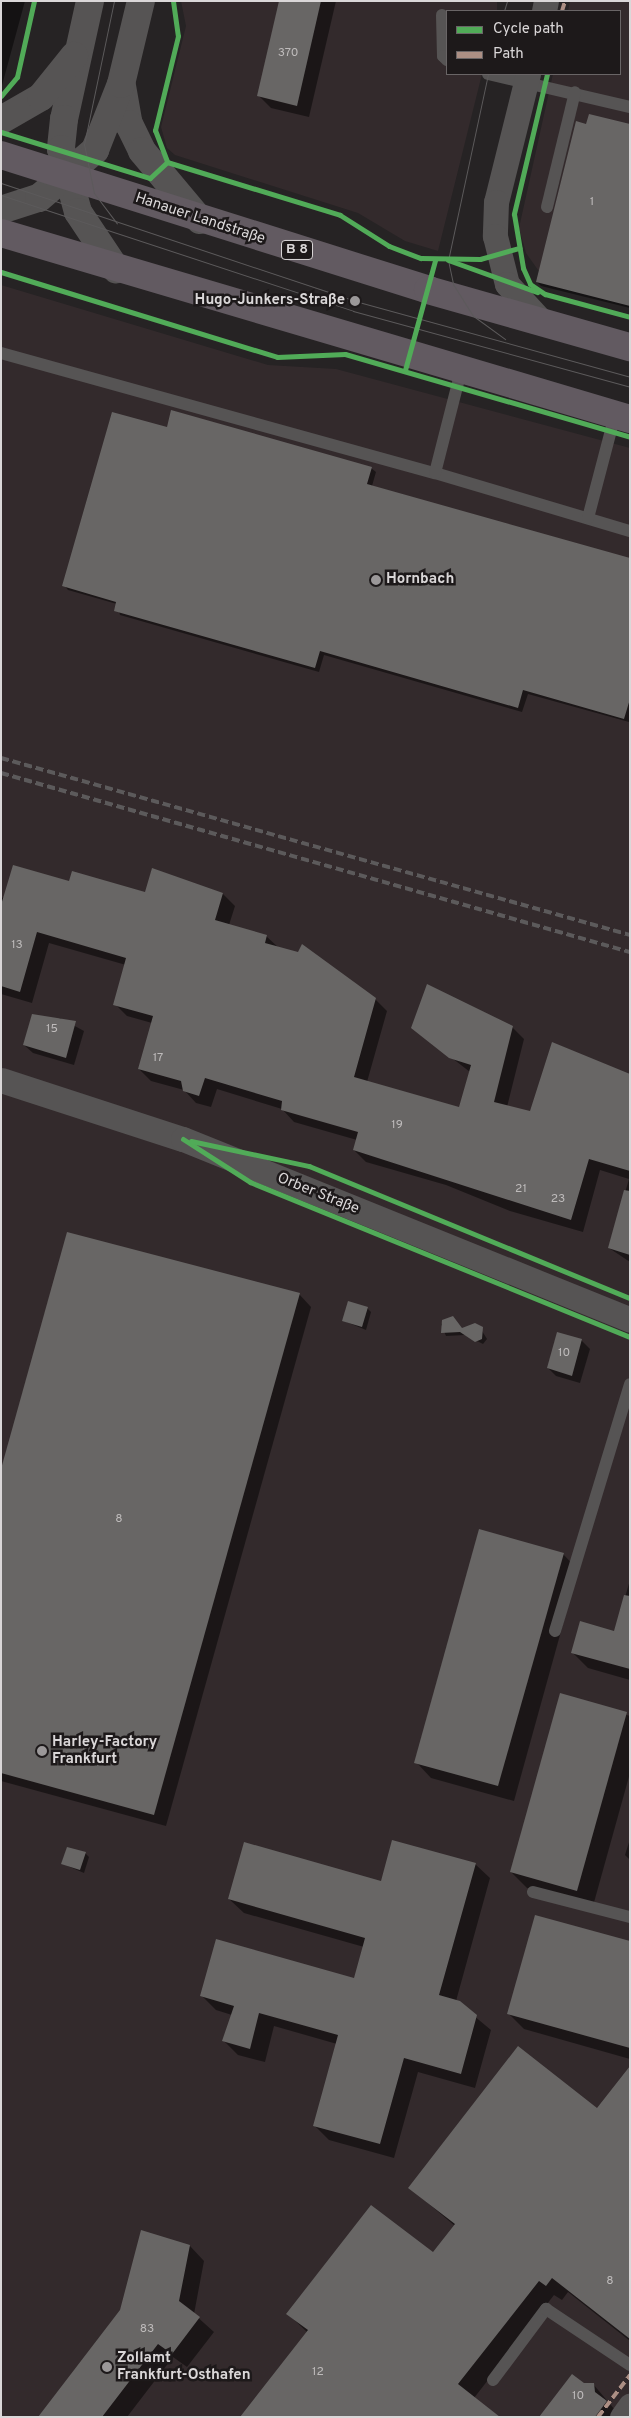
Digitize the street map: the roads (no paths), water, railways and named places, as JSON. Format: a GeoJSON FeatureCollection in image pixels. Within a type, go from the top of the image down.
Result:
{"type":"FeatureCollection","features":[{"type":"Feature","properties":{"kind":"main road"},"geometry":{"type":"LineString","coordinates":[[90,1],[62,131],[67,177],[78,212],[116,269]]}},
{"type":"Feature","properties":{"kind":"main road"},"geometry":{"type":"LineString","coordinates":[[1,210],[39,198],[67,177],[100,142],[121,84],[141,1]]}},
{"type":"Feature","properties":{"kind":"main road"},"geometry":{"type":"LineString","coordinates":[[1,120],[40,97],[78,51]]}},
{"type":"Feature","properties":{"kind":"main road"},"geometry":{"type":"LineString","coordinates":[[121,84],[129,124],[142,151],[200,220]]}},
{"type":"Feature","properties":{"kind":"main road","name":"Hanauer Landstraße"},"geometry":{"type":"LineString","coordinates":[[1,155],[200,220],[543,324],[630,347]]}},
{"type":"Feature","properties":{"kind":"main road"},"geometry":{"type":"LineString","coordinates":[[1,233],[116,269],[622,417]]}},
{"type":"Feature","properties":{"kind":"street"},"geometry":{"type":"LineString","coordinates":[[527,78],[496,202],[496,254],[504,277],[523,305],[543,324]]}},
{"type":"Feature","properties":{"kind":"street","name":"Orber Straße"},"geometry":{"type":"LineString","coordinates":[[1,1080],[184,1139],[630,1320]]}},
{"type":"Feature","properties":{"kind":"street"},"geometry":{"type":"LineString","coordinates":[[622,2417],[630,2406]]}},
{"type":"Feature","properties":{"kind":"lane"},"geometry":{"type":"LineString","coordinates":[[442,14],[442,56],[446,59]]}},
{"type":"Feature","properties":{"kind":"lane"},"geometry":{"type":"LineString","coordinates":[[498,75],[527,78],[630,106]]}},
{"type":"Feature","properties":{"kind":"lane"},"geometry":{"type":"LineString","coordinates":[[547,207],[574,92]]}},
{"type":"Feature","properties":{"kind":"lane"},"geometry":{"type":"LineString","coordinates":[[1,354],[435,473],[630,531]]}},
{"type":"Feature","properties":{"kind":"lane"},"geometry":{"type":"LineString","coordinates":[[435,473],[461,371]]}},
{"type":"Feature","properties":{"kind":"lane"},"geometry":{"type":"LineString","coordinates":[[588,518],[622,417]]}},
{"type":"Feature","properties":{"kind":"lane"},"geometry":{"type":"LineString","coordinates":[[555,1631],[630,1384]]}},
{"type":"Feature","properties":{"kind":"lane"},"geometry":{"type":"LineString","coordinates":[[533,1892],[630,1917]]}},
{"type":"Feature","properties":{"kind":"lane"},"geometry":{"type":"LineString","coordinates":[[492,2380],[546,2309],[630,2365]]}},
{"type":"Feature","properties":{"kind":"tram line"},"geometry":{"type":"LineString","coordinates":[[114,1],[84,144],[94,193],[117,223]]}},
{"type":"Feature","properties":{"kind":"tram line"},"geometry":{"type":"LineString","coordinates":[[504,10],[507,1]]}},
{"type":"Feature","properties":{"kind":"tram line"},"geometry":{"type":"LineString","coordinates":[[488,75],[448,260],[453,284],[472,315],[505,339]]}},
{"type":"Feature","properties":{"kind":"tram line"},"geometry":{"type":"LineString","coordinates":[[1,183],[355,301],[630,377]]}},
{"type":"Feature","properties":{"kind":"tram line"},"geometry":{"type":"LineString","coordinates":[[1,195],[353,311],[630,387]]}},
{"type":"Feature","properties":{"kind":"railway"},"geometry":{"type":"LineString","coordinates":[[1,758],[630,935]]}},
{"type":"Feature","properties":{"kind":"railway"},"geometry":{"type":"LineString","coordinates":[[1,773],[630,952]]}},
{"type":"Feature","properties":{"kind":"place","name":"Hugo-Junkers-Straße"},"geometry":{"type":"Point","coordinates":[355,301]}},
{"type":"Feature","properties":{"kind":"place","name":"Hornbach"},"geometry":{"type":"Point","coordinates":[376,580]}},
{"type":"Feature","properties":{"kind":"place","name":"Harley-Factory Frankfurt"},"geometry":{"type":"Point","coordinates":[42,1751]}},
{"type":"Feature","properties":{"kind":"place","name":"Zollamt Frankfurt-Osthafen"},"geometry":{"type":"Point","coordinates":[107,2367]}}]}
